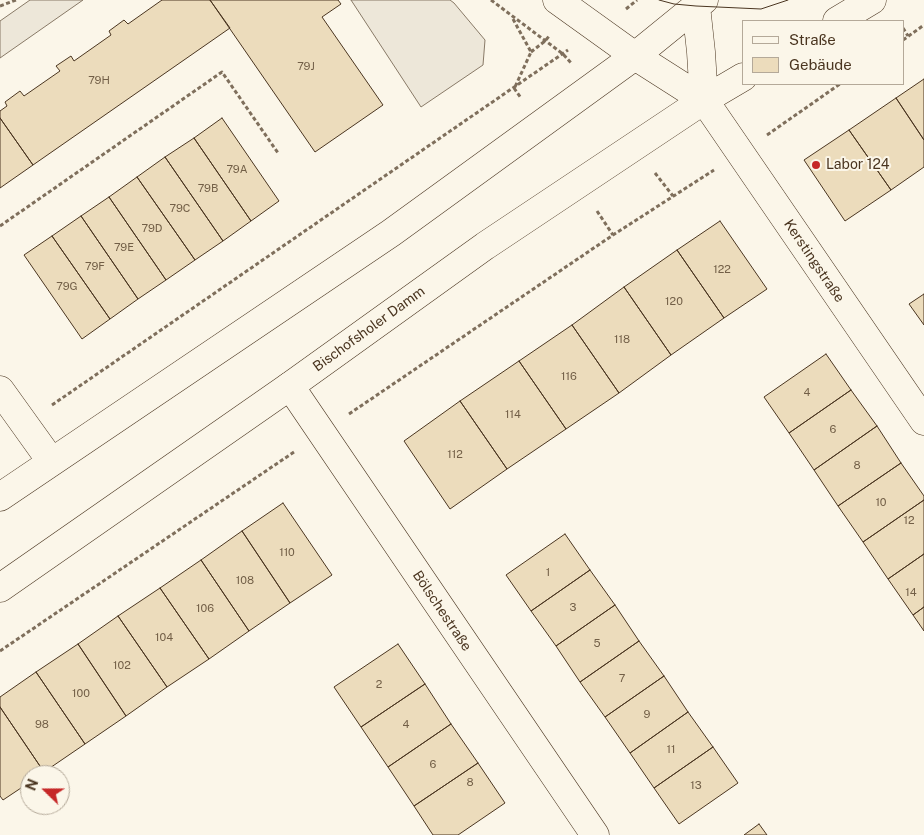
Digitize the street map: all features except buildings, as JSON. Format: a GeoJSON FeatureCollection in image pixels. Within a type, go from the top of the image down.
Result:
{"type":"FeatureCollection","features":[{"type":"Feature","properties":{"kind":"main road"},"geometry":{"type":"LineString","coordinates":[[557,0],[635,56],[704,100]]}},
{"type":"Feature","properties":{"kind":"main road"},"geometry":{"type":"LineString","coordinates":[[839,20],[872,0]]}},
{"type":"Feature","properties":{"kind":"main road"},"geometry":{"type":"LineString","coordinates":[[0,497],[391,233],[635,56],[698,2]]}},
{"type":"Feature","properties":{"kind":"main road"},"geometry":{"type":"LineString","coordinates":[[698,2],[704,100]]}},
{"type":"Feature","properties":{"kind":"main road","name":"Bischofsholer Damm"},"geometry":{"type":"LineString","coordinates":[[0,588],[290,386],[493,241],[704,100],[742,78]]}},
{"type":"Feature","properties":{"kind":"main road","name":"Kerstingstraße"},"geometry":{"type":"LineString","coordinates":[[704,100],[924,421]]}},
{"type":"Feature","properties":{"kind":"main road","name":"Bölschestraße"},"geometry":{"type":"LineString","coordinates":[[290,386],[595,835]]}},
{"type":"Feature","properties":{"kind":"main road"},"geometry":{"type":"LineString","coordinates":[[0,390],[51,461]]}},
{"type":"Feature","properties":{"kind":"path"},"geometry":{"type":"LineString","coordinates":[[0,6],[16,0]]}},
{"type":"Feature","properties":{"kind":"path"},"geometry":{"type":"LineString","coordinates":[[491,0],[511,16],[531,52]]}},
{"type":"Feature","properties":{"kind":"path"},"geometry":{"type":"LineString","coordinates":[[904,39],[924,25]]}},
{"type":"Feature","properties":{"kind":"path"},"geometry":{"type":"LineString","coordinates":[[904,30],[908,36]]}},
{"type":"Feature","properties":{"kind":"path"},"geometry":{"type":"LineString","coordinates":[[24,424],[514,88],[531,52],[545,41]]}},
{"type":"Feature","properties":{"kind":"path"},"geometry":{"type":"LineString","coordinates":[[0,226],[222,72],[278,153]]}},
{"type":"Feature","properties":{"kind":"path"},"geometry":{"type":"LineString","coordinates":[[342,420],[605,240],[740,153],[839,85]]}},
{"type":"Feature","properties":{"kind":"path"},"geometry":{"type":"LineString","coordinates":[[0,651],[301,447]]}},
{"type":"Feature","properties":{"kind":"shaded area"},"geometry":{"type":"Polygon","coordinates":[[[30,0],[83,0],[0,58],[0,21],[30,0]]]}},
{"type":"Feature","properties":{"kind":"shaded area"},"geometry":{"type":"Polygon","coordinates":[[[351,0],[450,0],[485,40],[483,65],[421,107],[351,0]]]}},
{"type":"Feature","properties":{"kind":"tram line"},"geometry":{"type":"LineString","coordinates":[[659,0],[674,4],[696,6],[761,9],[788,0]]}},
{"type":"Feature","properties":{"kind":"place","name":"Labor 124"},"geometry":{"type":"Point","coordinates":[816,165]}}]}
